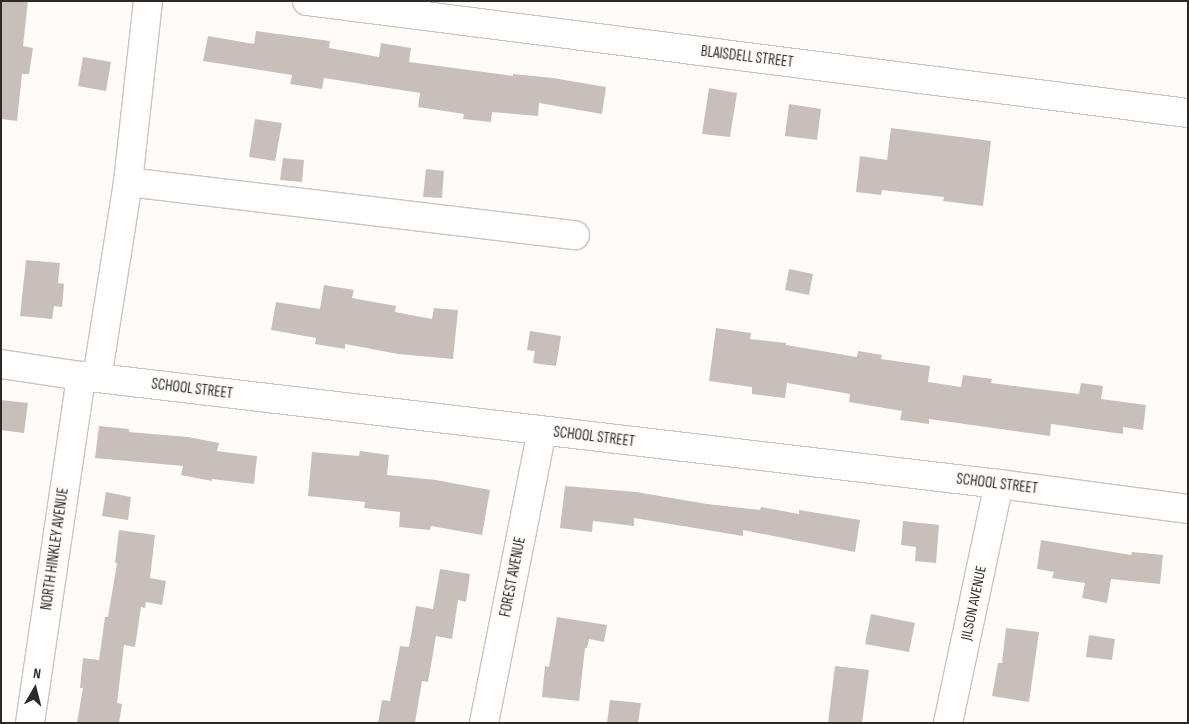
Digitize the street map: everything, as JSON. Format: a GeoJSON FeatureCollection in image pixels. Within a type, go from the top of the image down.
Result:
{"type":"FeatureCollection","features":[{"type":"Feature","properties":{"kind":"street","name":"NORTH HINKLEY AVENUE"},"geometry":{"type":"LineString","coordinates":[[30,723],[89,377],[128,182],[148,1]]}},
{"type":"Feature","properties":{"kind":"street","name":"BLAISDELL STREET"},"geometry":{"type":"LineString","coordinates":[[307,1],[1188,113]]}},
{"type":"Feature","properties":{"kind":"street"},"geometry":{"type":"LineString","coordinates":[[128,182],[575,236]]}},
{"type":"Feature","properties":{"kind":"street","name":"SCHOOL STREET"},"geometry":{"type":"LineString","coordinates":[[1,364],[89,377],[1000,484],[1188,509]]}},
{"type":"Feature","properties":{"kind":"street","name":"FOREST AVENUE"},"geometry":{"type":"LineString","coordinates":[[484,723],[542,431]]}},
{"type":"Feature","properties":{"kind":"street","name":"JILSON AVENUE"},"geometry":{"type":"LineString","coordinates":[[948,723],[1000,484]]}},
{"type":"Feature","properties":{"kind":"building"},"geometry":{"type":"Polygon","coordinates":[[[1,1],[28,1],[23,46],[33,48],[29,74],[22,74],[17,121],[1,119],[1,1]]]}},
{"type":"Feature","properties":{"kind":"building"},"geometry":{"type":"Polygon","coordinates":[[[256,31],[330,41],[329,48],[379,57],[381,43],[411,48],[409,62],[513,76],[513,74],[553,78],[606,87],[602,114],[539,103],[538,116],[492,112],[491,122],[463,119],[464,114],[418,107],[420,93],[324,78],[322,89],[290,84],[292,75],[203,61],[208,36],[254,44],[256,31]]]}},
{"type":"Feature","properties":{"kind":"building"},"geometry":{"type":"Polygon","coordinates":[[[83,57],[111,62],[106,91],[78,86],[83,57]]]}},
{"type":"Feature","properties":{"kind":"building"},"geometry":{"type":"Polygon","coordinates":[[[709,88],[737,93],[730,137],[702,134],[709,88]]]}},
{"type":"Feature","properties":{"kind":"building"},"geometry":{"type":"Polygon","coordinates":[[[789,104],[821,109],[817,140],[785,136],[789,104]]]}},
{"type":"Feature","properties":{"kind":"building"},"geometry":{"type":"Polygon","coordinates":[[[255,119],[282,123],[275,161],[249,157],[255,119]]]}},
{"type":"Feature","properties":{"kind":"building"},"geometry":{"type":"Polygon","coordinates":[[[891,128],[991,141],[983,206],[943,201],[944,197],[882,190],[881,195],[856,192],[860,156],[887,160],[891,128]]]}},
{"type":"Feature","properties":{"kind":"building"},"geometry":{"type":"Polygon","coordinates":[[[283,158],[304,160],[302,182],[280,180],[283,158]]]}},
{"type":"Feature","properties":{"kind":"building"},"geometry":{"type":"Polygon","coordinates":[[[426,169],[444,171],[442,198],[423,197],[426,169]]]}},
{"type":"Feature","properties":{"kind":"building"},"geometry":{"type":"Polygon","coordinates":[[[26,260],[60,263],[58,283],[64,284],[62,307],[54,306],[52,319],[20,316],[26,260]]]}},
{"type":"Feature","properties":{"kind":"building"},"geometry":{"type":"Polygon","coordinates":[[[789,269],[813,274],[809,295],[785,290],[789,269]]]}},
{"type":"Feature","properties":{"kind":"building"},"geometry":{"type":"Polygon","coordinates":[[[324,285],[354,290],[352,298],[396,306],[395,312],[432,319],[434,308],[458,310],[453,359],[398,354],[345,344],[345,349],[315,344],[316,338],[271,330],[276,302],[320,309],[324,285]]]}},
{"type":"Feature","properties":{"kind":"building"},"geometry":{"type":"Polygon","coordinates":[[[716,328],[751,333],[750,339],[786,343],[786,345],[857,357],[858,351],[882,355],[881,359],[930,366],[928,382],[961,387],[963,375],[992,379],[991,383],[1079,394],[1081,383],[1103,386],[1101,399],[1146,405],[1143,430],[1123,427],[1123,434],[1051,424],[1050,436],[929,419],[929,424],[900,420],[902,411],[849,402],[850,394],[787,383],[785,398],[752,394],[752,387],[709,381],[716,328]]]}},
{"type":"Feature","properties":{"kind":"building"},"geometry":{"type":"Polygon","coordinates":[[[530,331],[561,336],[556,366],[533,363],[535,351],[527,350],[530,331]]]}},
{"type":"Feature","properties":{"kind":"building"},"geometry":{"type":"Polygon","coordinates":[[[1,400],[28,403],[24,433],[1,430],[1,400]]]}},
{"type":"Feature","properties":{"kind":"building"},"geometry":{"type":"Polygon","coordinates":[[[99,426],[129,429],[129,432],[188,437],[219,443],[217,451],[257,456],[254,484],[212,479],[212,481],[181,475],[183,466],[95,458],[99,426]]]}},
{"type":"Feature","properties":{"kind":"building"},"geometry":{"type":"Polygon","coordinates":[[[360,451],[389,455],[387,475],[436,480],[490,490],[482,535],[431,526],[430,530],[399,527],[400,512],[364,508],[365,502],[308,496],[312,452],[359,456],[360,451]]]}},
{"type":"Feature","properties":{"kind":"building"},"geometry":{"type":"Polygon","coordinates":[[[565,486],[636,492],[707,504],[760,510],[761,507],[799,514],[799,510],[860,520],[855,552],[743,530],[743,536],[634,518],[634,526],[593,521],[592,532],[560,528],[565,486]]]}},
{"type":"Feature","properties":{"kind":"building"},"geometry":{"type":"Polygon","coordinates":[[[106,492],[131,497],[128,520],[102,516],[106,492]]]}},
{"type":"Feature","properties":{"kind":"building"},"geometry":{"type":"Polygon","coordinates":[[[903,521],[939,525],[936,563],[915,561],[916,547],[901,545],[903,521]]]}},
{"type":"Feature","properties":{"kind":"building"},"geometry":{"type":"Polygon","coordinates":[[[119,530],[155,535],[150,578],[166,581],[162,605],[146,602],[145,608],[141,607],[135,647],[124,645],[117,703],[122,704],[119,723],[77,723],[83,688],[80,688],[83,658],[99,660],[105,617],[108,617],[117,563],[115,563],[119,530]]]}},
{"type":"Feature","properties":{"kind":"building"},"geometry":{"type":"Polygon","coordinates":[[[1041,540],[1131,555],[1132,552],[1163,555],[1160,584],[1111,579],[1107,603],[1082,598],[1085,583],[1052,578],[1054,572],[1037,569],[1041,540]]]}},
{"type":"Feature","properties":{"kind":"building"},"geometry":{"type":"Polygon","coordinates":[[[440,569],[470,574],[466,602],[458,600],[452,639],[436,636],[428,682],[422,681],[415,723],[378,723],[382,700],[390,701],[400,646],[409,647],[416,606],[433,609],[440,569]]]}},
{"type":"Feature","properties":{"kind":"building"},"geometry":{"type":"Polygon","coordinates":[[[871,614],[915,623],[909,652],[865,644],[871,614]]]}},
{"type":"Feature","properties":{"kind":"building"},"geometry":{"type":"Polygon","coordinates":[[[557,617],[607,625],[604,642],[589,639],[587,648],[585,648],[579,701],[542,697],[545,666],[549,667],[557,617]]]}},
{"type":"Feature","properties":{"kind":"building"},"geometry":{"type":"Polygon","coordinates":[[[1006,628],[1039,632],[1029,702],[992,696],[998,663],[1002,663],[1006,628]]]}},
{"type":"Feature","properties":{"kind":"building"},"geometry":{"type":"Polygon","coordinates":[[[1089,635],[1115,639],[1112,660],[1086,657],[1089,635]]]}},
{"type":"Feature","properties":{"kind":"building"},"geometry":{"type":"Polygon","coordinates":[[[835,666],[869,670],[862,723],[828,723],[835,666]]]}},
{"type":"Feature","properties":{"kind":"building"},"geometry":{"type":"Polygon","coordinates":[[[610,700],[641,703],[638,723],[607,723],[610,700]]]}}]}
